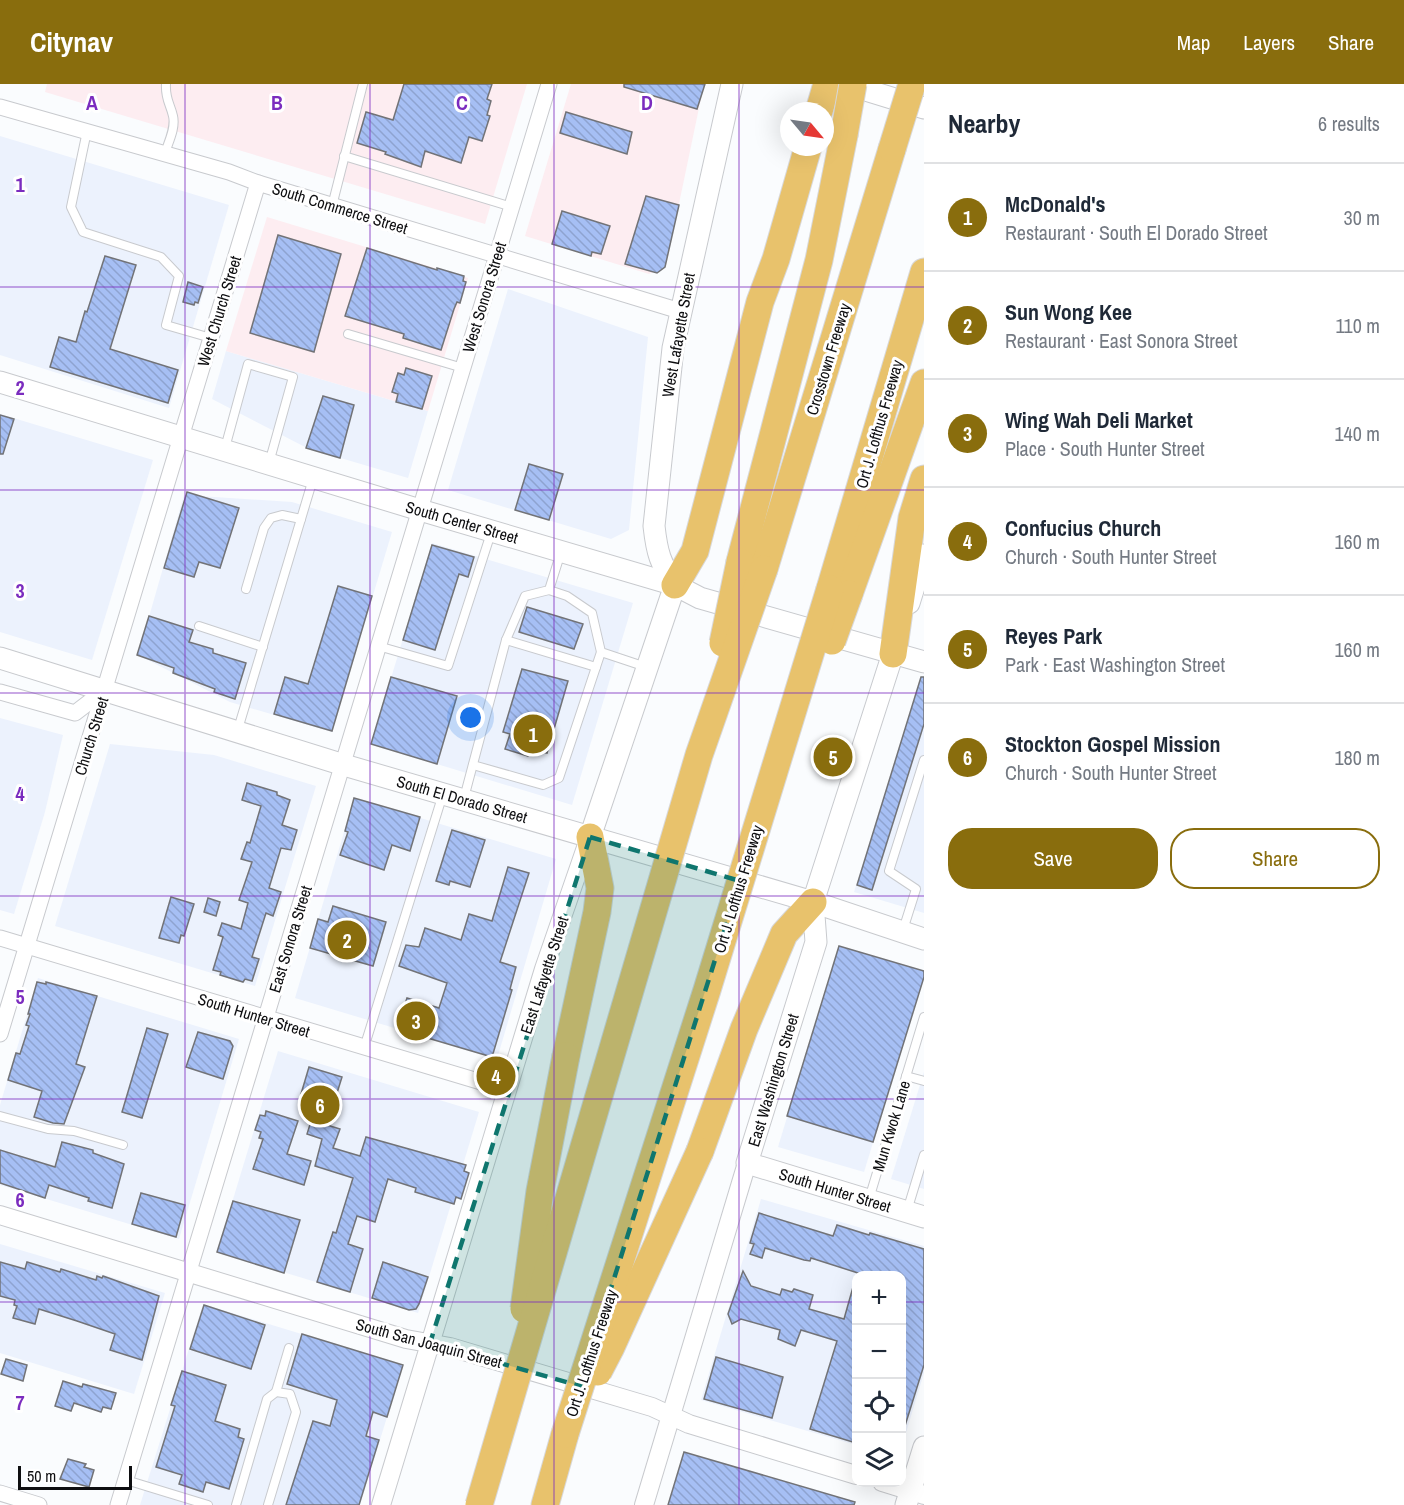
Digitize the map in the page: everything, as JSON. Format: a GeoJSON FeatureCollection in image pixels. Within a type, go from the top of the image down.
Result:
{"type":"FeatureCollection","features":[{"type":"Feature","properties":{"kind":"highway"},"geometry":{"type":"LineString","coordinates":[[822,102],[827,84]]}},
{"type":"Feature","properties":{"kind":"highway"},"geometry":{"type":"LineString","coordinates":[[479,1505],[512,1400],[752,565],[819,260],[853,84]]}},
{"type":"Feature","properties":{"kind":"highway","name":"Crosstown Freeway"},"geometry":{"type":"LineString","coordinates":[[752,565],[912,84]]}},
{"type":"Feature","properties":{"kind":"highway"},"geometry":{"type":"LineString","coordinates":[[675,585],[695,551],[760,302],[777,259],[806,156]]}},
{"type":"Feature","properties":{"kind":"highway","name":"Ort J. Lofthus Freeway"},"geometry":{"type":"LineString","coordinates":[[545,1505],[565,1434],[707,990],[840,592],[924,272]]}},
{"type":"Feature","properties":{"kind":"highway"},"geometry":{"type":"LineString","coordinates":[[840,592],[924,383]]}},
{"type":"Feature","properties":{"kind":"highway"},"geometry":{"type":"LineString","coordinates":[[893,654],[912,518],[924,479]]}},
{"type":"Feature","properties":{"kind":"highway"},"geometry":{"type":"LineString","coordinates":[[512,1400],[540,1191],[600,888],[590,837]]}},
{"type":"Feature","properties":{"kind":"highway"},"geometry":{"type":"LineString","coordinates":[[565,1434],[611,1347],[700,1151],[744,1029],[784,934],[813,902]]}},
{"type":"Feature","properties":{"kind":"main road","name":"West Lafayette Street"},"geometry":{"type":"LineString","coordinates":[[675,585],[662,566],[656,546],[654,526],[673,348],[732,84]]}},
{"type":"Feature","properties":{"kind":"main road"},"geometry":{"type":"LineString","coordinates":[[846,84],[924,108]]}},
{"type":"Feature","properties":{"kind":"main road","name":"South Center Street"},"geometry":{"type":"LineString","coordinates":[[0,382],[675,585],[700,598],[924,662]]}},
{"type":"Feature","properties":{"kind":"main road","name":"East Washington Street"},"geometry":{"type":"LineString","coordinates":[[747,1163],[816,942],[813,902],[924,555]]}},
{"type":"Feature","properties":{"kind":"main road","name":"East Lafayette Street"},"geometry":{"type":"LineString","coordinates":[[590,837],[675,585]]}},
{"type":"Feature","properties":{"kind":"main road","name":"South El Dorado Street"},"geometry":{"type":"LineString","coordinates":[[0,658],[344,765],[813,902],[924,939]]}},
{"type":"Feature","properties":{"kind":"main road","name":"South Hunter Street"},"geometry":{"type":"LineString","coordinates":[[747,1163],[916,1214]]}},
{"type":"Feature","properties":{"kind":"main road"},"geometry":{"type":"LineString","coordinates":[[914,1497],[924,1447]]}},
{"type":"Feature","properties":{"kind":"street","name":"West Sonora Street"},"geometry":{"type":"LineString","coordinates":[[420,510],[549,84]]}},
{"type":"Feature","properties":{"kind":"street","name":"South Commerce Street"},"geometry":{"type":"LineString","coordinates":[[0,107],[229,172],[332,206],[680,311]]}},
{"type":"Feature","properties":{"kind":"street","name":"West Church Street"},"geometry":{"type":"LineString","coordinates":[[181,438],[258,183]]}},
{"type":"Feature","properties":{"kind":"street","name":"Church Street"},"geometry":{"type":"LineString","coordinates":[[0,1034],[181,438]]}},
{"type":"Feature","properties":{"kind":"street","name":"East Sonora Street"},"geometry":{"type":"LineString","coordinates":[[118,1505],[420,510]]}},
{"type":"Feature","properties":{"kind":"street"},"geometry":{"type":"LineString","coordinates":[[0,692],[75,713],[105,690]]}},
{"type":"Feature","properties":{"kind":"street","name":"East Lafayette Street"},"geometry":{"type":"LineString","coordinates":[[381,1505],[544,969],[590,837]]}},
{"type":"Feature","properties":{"kind":"street","name":"South Hunter Street"},"geometry":{"type":"LineString","coordinates":[[0,938],[508,1090]]}},
{"type":"Feature","properties":{"kind":"street","name":"East Washington Street"},"geometry":{"type":"LineString","coordinates":[[644,1505],[747,1163]]}},
{"type":"Feature","properties":{"kind":"street","name":"South San Joaquin Street"},"geometry":{"type":"LineString","coordinates":[[0,1215],[406,1339],[450,1347],[652,1407],[689,1424],[852,1474]]}},
{"type":"Feature","properties":{"kind":"street"},"geometry":{"type":"LineString","coordinates":[[893,1487],[914,1497]]}},
{"type":"Feature","properties":{"kind":"street"},"geometry":{"type":"LineString","coordinates":[[0,1493],[39,1505]]}},
{"type":"Feature","properties":{"kind":"lane"},"geometry":{"type":"LineString","coordinates":[[165,153],[173,125],[173,116],[165,95],[166,84]]}},
{"type":"Feature","properties":{"kind":"lane"},"geometry":{"type":"LineString","coordinates":[[332,206],[363,84]]}},
{"type":"Feature","properties":{"kind":"lane"},"geometry":{"type":"LineString","coordinates":[[87,131],[71,207],[82,232],[161,257],[179,276],[166,324],[211,338]]}},
{"type":"Feature","properties":{"kind":"lane"},"geometry":{"type":"LineString","coordinates":[[344,156],[512,207]]}},
{"type":"Feature","properties":{"kind":"lane"},"geometry":{"type":"LineString","coordinates":[[348,334],[463,368]]}},
{"type":"Feature","properties":{"kind":"lane"},"geometry":{"type":"LineString","coordinates":[[224,451],[248,364],[293,377],[269,464]]}},
{"type":"Feature","properties":{"kind":"lane"},"geometry":{"type":"LineString","coordinates":[[237,731],[314,478]]}},
{"type":"Feature","properties":{"kind":"lane"},"geometry":{"type":"LineString","coordinates":[[246,589],[264,528],[271,518],[282,515],[301,519]]}},
{"type":"Feature","properties":{"kind":"lane"},"geometry":{"type":"LineString","coordinates":[[378,646],[448,666],[491,531]]}},
{"type":"Feature","properties":{"kind":"lane"},"geometry":{"type":"LineString","coordinates":[[549,590],[561,552]]}},
{"type":"Feature","properties":{"kind":"lane"},"geometry":{"type":"LineString","coordinates":[[364,1048],[453,797],[473,765],[506,640],[525,596],[549,590],[567,596],[592,613],[601,652],[558,778],[543,785],[473,765]]}},
{"type":"Feature","properties":{"kind":"lane"},"geometry":{"type":"LineString","coordinates":[[199,626],[263,647]]}},
{"type":"Feature","properties":{"kind":"lane"},"geometry":{"type":"LineString","coordinates":[[506,640],[596,667]]}},
{"type":"Feature","properties":{"kind":"lane"},"geometry":{"type":"LineString","coordinates":[[601,652],[648,667]]}},
{"type":"Feature","properties":{"kind":"lane"},"geometry":{"type":"LineString","coordinates":[[902,932],[916,889],[890,871],[924,760]]}},
{"type":"Feature","properties":{"kind":"lane","name":"Mun Kwok Lane"},"geometry":{"type":"LineString","coordinates":[[869,1200],[924,1017]]}},
{"type":"Feature","properties":{"kind":"lane"},"geometry":{"type":"LineString","coordinates":[[906,1076],[924,1081]]}},
{"type":"Feature","properties":{"kind":"lane"},"geometry":{"type":"LineString","coordinates":[[0,1116],[48,1129],[74,1131],[123,1145]]}},
{"type":"Feature","properties":{"kind":"lane"},"geometry":{"type":"LineString","coordinates":[[916,1214],[924,1155]]}},
{"type":"Feature","properties":{"kind":"lane"},"geometry":{"type":"LineString","coordinates":[[236,1505],[267,1399],[276,1392],[288,1348]]}},
{"type":"Feature","properties":{"kind":"lane"},"geometry":{"type":"LineString","coordinates":[[268,1505],[296,1412],[290,1394],[276,1392]]}},
{"type":"Feature","properties":{"kind":"lane"},"geometry":{"type":"LineString","coordinates":[[126,1480],[208,1505]]}},
{"type":"Feature","properties":{"kind":"highlighted area"},"geometry":{"type":"Polygon","coordinates":[[[590,837],[740,881],[580,1386],[430,1343],[590,837]]]}},
{"type":"Feature","properties":{"kind":"shaded area"},"geometry":{"type":"Polygon","coordinates":[[[47,84],[527,84],[485,224],[45,92],[47,84]]]}},
{"type":"Feature","properties":{"kind":"shaded area"},"geometry":{"type":"Polygon","coordinates":[[[571,84],[704,84],[666,266],[649,274],[525,236],[571,84]]]}},
{"type":"Feature","properties":{"kind":"shaded area"},"geometry":{"type":"Polygon","coordinates":[[[0,136],[229,205],[169,408],[0,355],[0,136]]]}},
{"type":"Feature","properties":{"kind":"shaded area"},"geometry":{"type":"Polygon","coordinates":[[[267,217],[468,278],[428,411],[226,351],[267,217]]]}},
{"type":"Feature","properties":{"kind":"shaded area"},"geometry":{"type":"Polygon","coordinates":[[[508,289],[648,337],[629,530],[611,539],[448,490],[508,289]]]}},
{"type":"Feature","properties":{"kind":"shaded area"},"geometry":{"type":"Polygon","coordinates":[[[226,351],[428,411],[408,478],[307,448],[212,399],[226,351]]]}},
{"type":"Feature","properties":{"kind":"shaded area"},"geometry":{"type":"Polygon","coordinates":[[[0,414],[153,460],[92,660],[0,632],[0,414]]]}},
{"type":"Feature","properties":{"kind":"shaded area"},"geometry":{"type":"Polygon","coordinates":[[[184,495],[292,502],[392,532],[332,732],[230,702],[138,655],[184,495]]]}},
{"type":"Feature","properties":{"kind":"shaded area"},"geometry":{"type":"Polygon","coordinates":[[[432,543],[633,603],[572,805],[371,744],[432,543]]]}},
{"type":"Feature","properties":{"kind":"shaded area"},"geometry":{"type":"Polygon","coordinates":[[[917,689],[924,691],[924,913],[854,892],[917,689]]]}},
{"type":"Feature","properties":{"kind":"shaded area"},"geometry":{"type":"Polygon","coordinates":[[[0,718],[63,735],[45,812],[14,914],[0,910],[0,718]]]}},
{"type":"Feature","properties":{"kind":"shaded area"},"geometry":{"type":"Polygon","coordinates":[[[110,744],[214,755],[316,786],[255,986],[55,926],[110,744]]]}},
{"type":"Feature","properties":{"kind":"shaded area"},"geometry":{"type":"Polygon","coordinates":[[[354,798],[556,859],[497,1059],[295,998],[354,798]]]}},
{"type":"Feature","properties":{"kind":"shaded area"},"geometry":{"type":"Polygon","coordinates":[[[839,946],[924,971],[864,1172],[778,1147],[839,946]]]}},
{"type":"Feature","properties":{"kind":"shaded area"},"geometry":{"type":"Polygon","coordinates":[[[38,978],[239,1039],[179,1239],[0,1185],[0,1105],[38,978]]]}},
{"type":"Feature","properties":{"kind":"shaded area"},"geometry":{"type":"Polygon","coordinates":[[[278,1051],[479,1112],[418,1313],[217,1252],[278,1051]]]}},
{"type":"Feature","properties":{"kind":"shaded area"},"geometry":{"type":"Polygon","coordinates":[[[924,1072],[924,1189],[891,1179],[924,1072]]]}},
{"type":"Feature","properties":{"kind":"shaded area"},"geometry":{"type":"Polygon","coordinates":[[[761,1199],[924,1246],[924,1373],[906,1433],[906,1271],[852,1271],[852,1444],[701,1400],[761,1199]]]}},
{"type":"Feature","properties":{"kind":"shaded area"},"geometry":{"type":"Polygon","coordinates":[[[0,1244],[165,1293],[134,1394],[0,1353],[0,1244]]]}},
{"type":"Feature","properties":{"kind":"shaded area"},"geometry":{"type":"Polygon","coordinates":[[[203,1304],[403,1365],[360,1505],[140,1505],[203,1304]]]}},
{"type":"Feature","properties":{"kind":"building"},"geometry":{"type":"Polygon","coordinates":[[[404,84],[492,84],[487,99],[491,101],[487,115],[490,116],[482,141],[469,137],[461,163],[425,151],[421,167],[357,143],[366,112],[393,120],[404,84]]]}},
{"type":"Feature","properties":{"kind":"building"},"geometry":{"type":"Polygon","coordinates":[[[624,84],[705,84],[697,109],[624,87],[624,84]]]}},
{"type":"Feature","properties":{"kind":"building"},"geometry":{"type":"Polygon","coordinates":[[[566,112],[632,132],[627,154],[560,133],[566,112]]]}},
{"type":"Feature","properties":{"kind":"building"},"geometry":{"type":"Polygon","coordinates":[[[646,196],[679,205],[665,267],[657,273],[625,264],[646,196]]]}},
{"type":"Feature","properties":{"kind":"building"},"geometry":{"type":"Polygon","coordinates":[[[562,211],[610,226],[601,254],[592,252],[591,256],[552,244],[562,211]]]}},
{"type":"Feature","properties":{"kind":"building"},"geometry":{"type":"Polygon","coordinates":[[[278,235],[341,254],[314,352],[250,333],[278,235]]]}},
{"type":"Feature","properties":{"kind":"building"},"geometry":{"type":"Polygon","coordinates":[[[367,248],[464,276],[463,281],[466,282],[460,303],[457,302],[454,309],[441,350],[403,338],[404,334],[345,316],[367,248]]]}},
{"type":"Feature","properties":{"kind":"building"},"geometry":{"type":"Polygon","coordinates":[[[105,256],[136,265],[110,349],[178,370],[168,403],[50,367],[59,337],[76,342],[105,256]]]}},
{"type":"Feature","properties":{"kind":"building"},"geometry":{"type":"Polygon","coordinates":[[[188,282],[203,287],[198,303],[195,302],[194,305],[183,302],[188,282]]]}},
{"type":"Feature","properties":{"kind":"building"},"geometry":{"type":"Polygon","coordinates":[[[406,368],[432,376],[422,409],[396,402],[398,394],[392,392],[398,373],[404,375],[406,368]]]}},
{"type":"Feature","properties":{"kind":"building"},"geometry":{"type":"Polygon","coordinates":[[[323,396],[354,405],[340,458],[306,448],[323,396]]]}},
{"type":"Feature","properties":{"kind":"building"},"geometry":{"type":"Polygon","coordinates":[[[0,415],[14,419],[3,454],[0,454],[0,415]]]}},
{"type":"Feature","properties":{"kind":"building"},"geometry":{"type":"Polygon","coordinates":[[[529,464],[563,474],[549,520],[515,510],[529,464]]]}},
{"type":"Feature","properties":{"kind":"building"},"geometry":{"type":"Polygon","coordinates":[[[187,492],[239,508],[220,568],[199,562],[194,577],[164,568],[187,492]]]}},
{"type":"Feature","properties":{"kind":"building"},"geometry":{"type":"Polygon","coordinates":[[[432,545],[474,557],[468,577],[459,574],[435,650],[403,640],[432,545]]]}},
{"type":"Feature","properties":{"kind":"building"},"geometry":{"type":"Polygon","coordinates":[[[338,586],[372,596],[332,731],[274,714],[285,677],[308,684],[338,586]]]}},
{"type":"Feature","properties":{"kind":"building"},"geometry":{"type":"Polygon","coordinates":[[[527,607],[583,624],[574,649],[519,632],[527,607]]]}},
{"type":"Feature","properties":{"kind":"building"},"geometry":{"type":"Polygon","coordinates":[[[149,616],[193,630],[189,642],[213,649],[213,653],[246,663],[235,699],[173,673],[174,668],[137,655],[149,616]]]}},
{"type":"Feature","properties":{"kind":"building"},"geometry":{"type":"Polygon","coordinates":[[[522,669],[568,681],[547,753],[530,749],[528,756],[505,749],[510,734],[503,732],[522,669]]]}},
{"type":"Feature","properties":{"kind":"building"},"geometry":{"type":"Polygon","coordinates":[[[391,677],[457,696],[437,764],[371,744],[391,677]]]}},
{"type":"Feature","properties":{"kind":"building"},"geometry":{"type":"Polygon","coordinates":[[[921,677],[924,677],[924,724],[872,890],[857,885],[921,677]]]}},
{"type":"Feature","properties":{"kind":"building"},"geometry":{"type":"Polygon","coordinates":[[[247,783],[277,792],[277,795],[290,800],[282,825],[297,830],[291,850],[281,848],[269,888],[281,892],[273,916],[266,913],[252,957],[259,959],[252,981],[245,979],[243,982],[220,975],[221,972],[213,970],[223,937],[218,935],[222,923],[241,929],[248,903],[239,900],[252,862],[241,859],[247,842],[250,843],[261,806],[242,800],[247,783]]]}},
{"type":"Feature","properties":{"kind":"building"},"geometry":{"type":"Polygon","coordinates":[[[354,798],[420,817],[410,851],[392,845],[384,870],[340,855],[348,832],[345,831],[354,798]]]}},
{"type":"Feature","properties":{"kind":"building"},"geometry":{"type":"Polygon","coordinates":[[[452,830],[485,840],[470,887],[450,881],[449,885],[436,881],[452,830]]]}},
{"type":"Feature","properties":{"kind":"building"},"geometry":{"type":"Polygon","coordinates":[[[508,867],[529,873],[500,962],[516,967],[510,989],[512,990],[492,1057],[397,1029],[407,998],[439,1008],[447,983],[399,966],[406,945],[419,947],[425,928],[461,940],[469,914],[492,921],[508,867]]]}},
{"type":"Feature","properties":{"kind":"building"},"geometry":{"type":"Polygon","coordinates":[[[171,897],[194,904],[184,936],[181,935],[179,943],[159,938],[171,897]]]}},
{"type":"Feature","properties":{"kind":"building"},"geometry":{"type":"Polygon","coordinates":[[[208,898],[220,902],[216,916],[204,912],[208,898]]]}},
{"type":"Feature","properties":{"kind":"building"},"geometry":{"type":"Polygon","coordinates":[[[333,906],[386,922],[373,966],[310,948],[318,919],[328,922],[333,906]]]}},
{"type":"Feature","properties":{"kind":"building"},"geometry":{"type":"Polygon","coordinates":[[[839,946],[924,971],[873,1142],[787,1116],[839,946]]]}},
{"type":"Feature","properties":{"kind":"building"},"geometry":{"type":"Polygon","coordinates":[[[37,982],[46,984],[46,982],[97,996],[76,1064],[85,1067],[64,1124],[34,1117],[42,1091],[8,1080],[16,1053],[20,1054],[29,1026],[26,1025],[30,1014],[28,1014],[37,982]]]}},
{"type":"Feature","properties":{"kind":"building"},"geometry":{"type":"Polygon","coordinates":[[[147,1028],[168,1034],[142,1118],[122,1112],[147,1028]]]}},
{"type":"Feature","properties":{"kind":"building"},"geometry":{"type":"Polygon","coordinates":[[[198,1032],[230,1041],[233,1046],[223,1079],[186,1067],[198,1032]]]}},
{"type":"Feature","properties":{"kind":"building"},"geometry":{"type":"Polygon","coordinates":[[[309,1067],[342,1077],[327,1125],[340,1129],[333,1148],[360,1156],[366,1137],[466,1165],[464,1171],[469,1173],[461,1199],[456,1197],[454,1204],[415,1192],[416,1188],[388,1179],[375,1222],[357,1216],[348,1244],[363,1249],[350,1292],[317,1282],[333,1232],[336,1233],[353,1178],[315,1166],[322,1139],[307,1134],[318,1099],[301,1094],[309,1067]]]}},
{"type":"Feature","properties":{"kind":"building"},"geometry":{"type":"Polygon","coordinates":[[[266,1111],[298,1121],[287,1154],[311,1161],[304,1185],[253,1169],[263,1139],[259,1138],[261,1132],[255,1130],[260,1115],[265,1116],[266,1111]]]}},
{"type":"Feature","properties":{"kind":"building"},"geometry":{"type":"Polygon","coordinates":[[[62,1142],[93,1150],[93,1153],[124,1164],[112,1208],[49,1185],[45,1198],[0,1183],[0,1150],[55,1167],[62,1142]]]}},
{"type":"Feature","properties":{"kind":"building"},"geometry":{"type":"Polygon","coordinates":[[[141,1193],[185,1205],[176,1237],[132,1224],[141,1193]]]}},
{"type":"Feature","properties":{"kind":"building"},"geometry":{"type":"Polygon","coordinates":[[[233,1201],[300,1220],[284,1273],[217,1252],[233,1201]]]}},
{"type":"Feature","properties":{"kind":"building"},"geometry":{"type":"Polygon","coordinates":[[[759,1213],[833,1236],[837,1225],[924,1249],[924,1365],[906,1423],[906,1271],[852,1271],[811,1258],[810,1261],[804,1260],[765,1248],[762,1258],[750,1254],[754,1244],[750,1243],[759,1213]]]}},
{"type":"Feature","properties":{"kind":"building"},"geometry":{"type":"Polygon","coordinates":[[[0,1262],[25,1269],[27,1262],[60,1272],[61,1269],[96,1280],[97,1276],[102,1278],[103,1276],[159,1296],[142,1360],[110,1350],[115,1334],[77,1321],[39,1309],[35,1324],[13,1318],[17,1306],[14,1305],[15,1300],[0,1296],[0,1262]]]}},
{"type":"Feature","properties":{"kind":"building"},"geometry":{"type":"Polygon","coordinates":[[[383,1262],[428,1277],[416,1309],[409,1310],[372,1298],[383,1262]]]}},
{"type":"Feature","properties":{"kind":"building"},"geometry":{"type":"Polygon","coordinates":[[[743,1271],[751,1286],[780,1295],[782,1289],[792,1292],[794,1289],[813,1295],[809,1309],[844,1319],[852,1291],[852,1442],[810,1429],[837,1341],[801,1330],[795,1346],[778,1339],[780,1330],[741,1319],[732,1324],[728,1314],[743,1271]]]}},
{"type":"Feature","properties":{"kind":"building"},"geometry":{"type":"Polygon","coordinates":[[[204,1305],[265,1325],[251,1369],[190,1349],[204,1305]]]}},
{"type":"Feature","properties":{"kind":"building"},"geometry":{"type":"Polygon","coordinates":[[[302,1334],[403,1365],[387,1417],[373,1412],[366,1436],[379,1440],[359,1505],[286,1505],[313,1421],[330,1426],[337,1400],[287,1384],[302,1334]]]}},
{"type":"Feature","properties":{"kind":"building"},"geometry":{"type":"Polygon","coordinates":[[[716,1357],[783,1377],[772,1418],[704,1399],[716,1357]]]}},
{"type":"Feature","properties":{"kind":"building"},"geometry":{"type":"Polygon","coordinates":[[[6,1359],[27,1365],[23,1381],[1,1374],[6,1359]]]}},
{"type":"Feature","properties":{"kind":"building"},"geometry":{"type":"Polygon","coordinates":[[[182,1371],[226,1385],[215,1421],[240,1429],[238,1437],[244,1439],[229,1489],[206,1482],[203,1492],[179,1484],[182,1475],[156,1467],[175,1406],[171,1405],[182,1371]]]}},
{"type":"Feature","properties":{"kind":"building"},"geometry":{"type":"Polygon","coordinates":[[[63,1381],[116,1393],[111,1409],[103,1407],[101,1412],[74,1403],[71,1411],[55,1406],[63,1381]]]}},
{"type":"Feature","properties":{"kind":"building"},"geometry":{"type":"Polygon","coordinates":[[[684,1452],[855,1502],[854,1505],[668,1505],[684,1452]]]}},
{"type":"Feature","properties":{"kind":"building"},"geometry":{"type":"Polygon","coordinates":[[[68,1459],[86,1464],[84,1467],[94,1470],[89,1487],[60,1479],[68,1459]]]}},
{"type":"Feature","properties":{"kind":"place","name":"McDonald's"},"geometry":{"type":"Point","coordinates":[533,734]}},
{"type":"Feature","properties":{"kind":"place","name":"Reyes Park"},"geometry":{"type":"Point","coordinates":[833,757]}},
{"type":"Feature","properties":{"kind":"place","name":"Sun Wong Kee"},"geometry":{"type":"Point","coordinates":[347,940]}},
{"type":"Feature","properties":{"kind":"place","name":"Wing Wah Deli Market"},"geometry":{"type":"Point","coordinates":[416,1021]}},
{"type":"Feature","properties":{"kind":"place","name":"Confucius Church"},"geometry":{"type":"Point","coordinates":[496,1076]}},
{"type":"Feature","properties":{"kind":"place","name":"Stockton Gospel Mission"},"geometry":{"type":"Point","coordinates":[320,1105]}}]}
